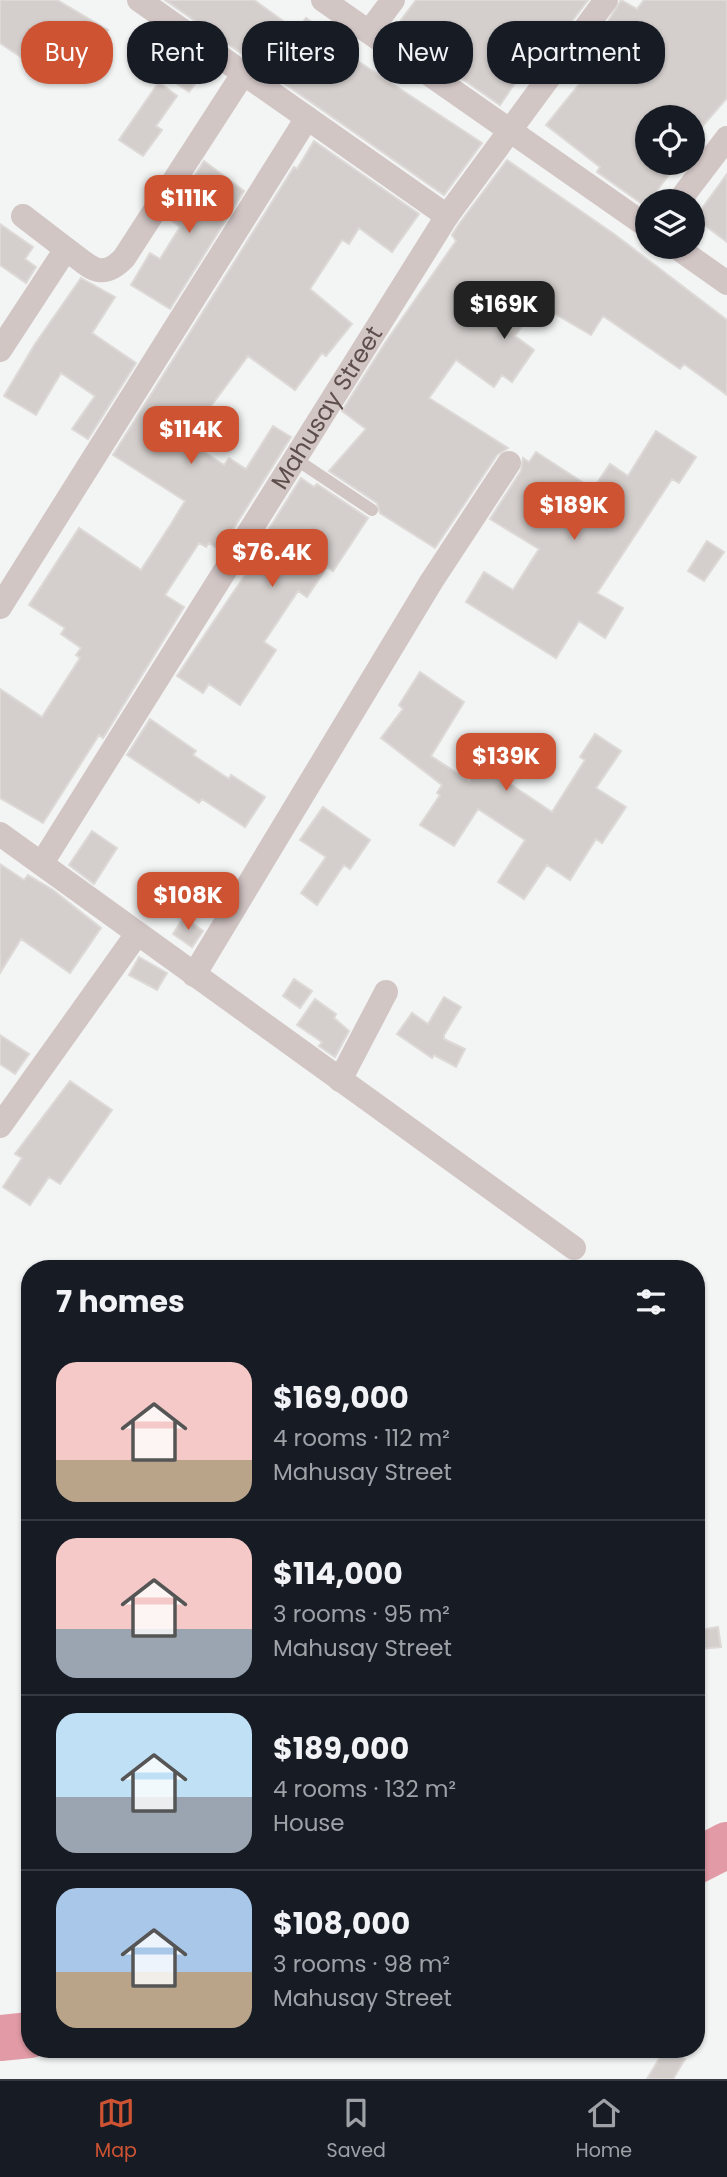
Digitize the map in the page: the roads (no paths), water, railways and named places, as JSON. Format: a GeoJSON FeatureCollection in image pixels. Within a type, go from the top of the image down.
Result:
{"type":"FeatureCollection","features":[{"type":"Feature","properties":{"kind":"street"},"geometry":{"type":"LineString","coordinates":[[139,0],[242,74]]}},
{"type":"Feature","properties":{"kind":"street"},"geometry":{"type":"LineString","coordinates":[[323,0],[635,218]]}},
{"type":"Feature","properties":{"kind":"street"},"geometry":{"type":"LineString","coordinates":[[369,32],[393,0]]}},
{"type":"Feature","properties":{"kind":"street","name":"Mahusay Street"},"geometry":{"type":"LineString","coordinates":[[41,863],[447,216],[606,0]]}},
{"type":"Feature","properties":{"kind":"street"},"geometry":{"type":"LineString","coordinates":[[23,216],[101,272],[115,267],[242,76]]}},
{"type":"Feature","properties":{"kind":"street"},"geometry":{"type":"LineString","coordinates":[[256,84],[447,216]]}},
{"type":"Feature","properties":{"kind":"street"},"geometry":{"type":"LineString","coordinates":[[0,607],[307,118]]}},
{"type":"Feature","properties":{"kind":"street"},"geometry":{"type":"LineString","coordinates":[[688,189],[727,138]]}},
{"type":"Feature","properties":{"kind":"street"},"geometry":{"type":"LineString","coordinates":[[0,350],[66,249]]}},
{"type":"Feature","properties":{"kind":"street"},"geometry":{"type":"LineString","coordinates":[[693,259],[727,282]]}},
{"type":"Feature","properties":{"kind":"street"},"geometry":{"type":"LineString","coordinates":[[194,975],[431,582],[509,463]]}},
{"type":"Feature","properties":{"kind":"street"},"geometry":{"type":"LineString","coordinates":[[0,834],[574,1248]]}},
{"type":"Feature","properties":{"kind":"street"},"geometry":{"type":"LineString","coordinates":[[0,1126],[136,934]]}},
{"type":"Feature","properties":{"kind":"street"},"geometry":{"type":"LineString","coordinates":[[340,1080],[386,992]]}},
{"type":"Feature","properties":{"kind":"lane"},"geometry":{"type":"LineString","coordinates":[[294,458],[372,510]]}},
{"type":"Feature","properties":{"kind":"waterway"},"geometry":{"type":"LineString","coordinates":[[705,1856],[727,1845]]}},
{"type":"Feature","properties":{"kind":"waterway"},"geometry":{"type":"LineString","coordinates":[[0,2038],[21,2036]]}}]}
